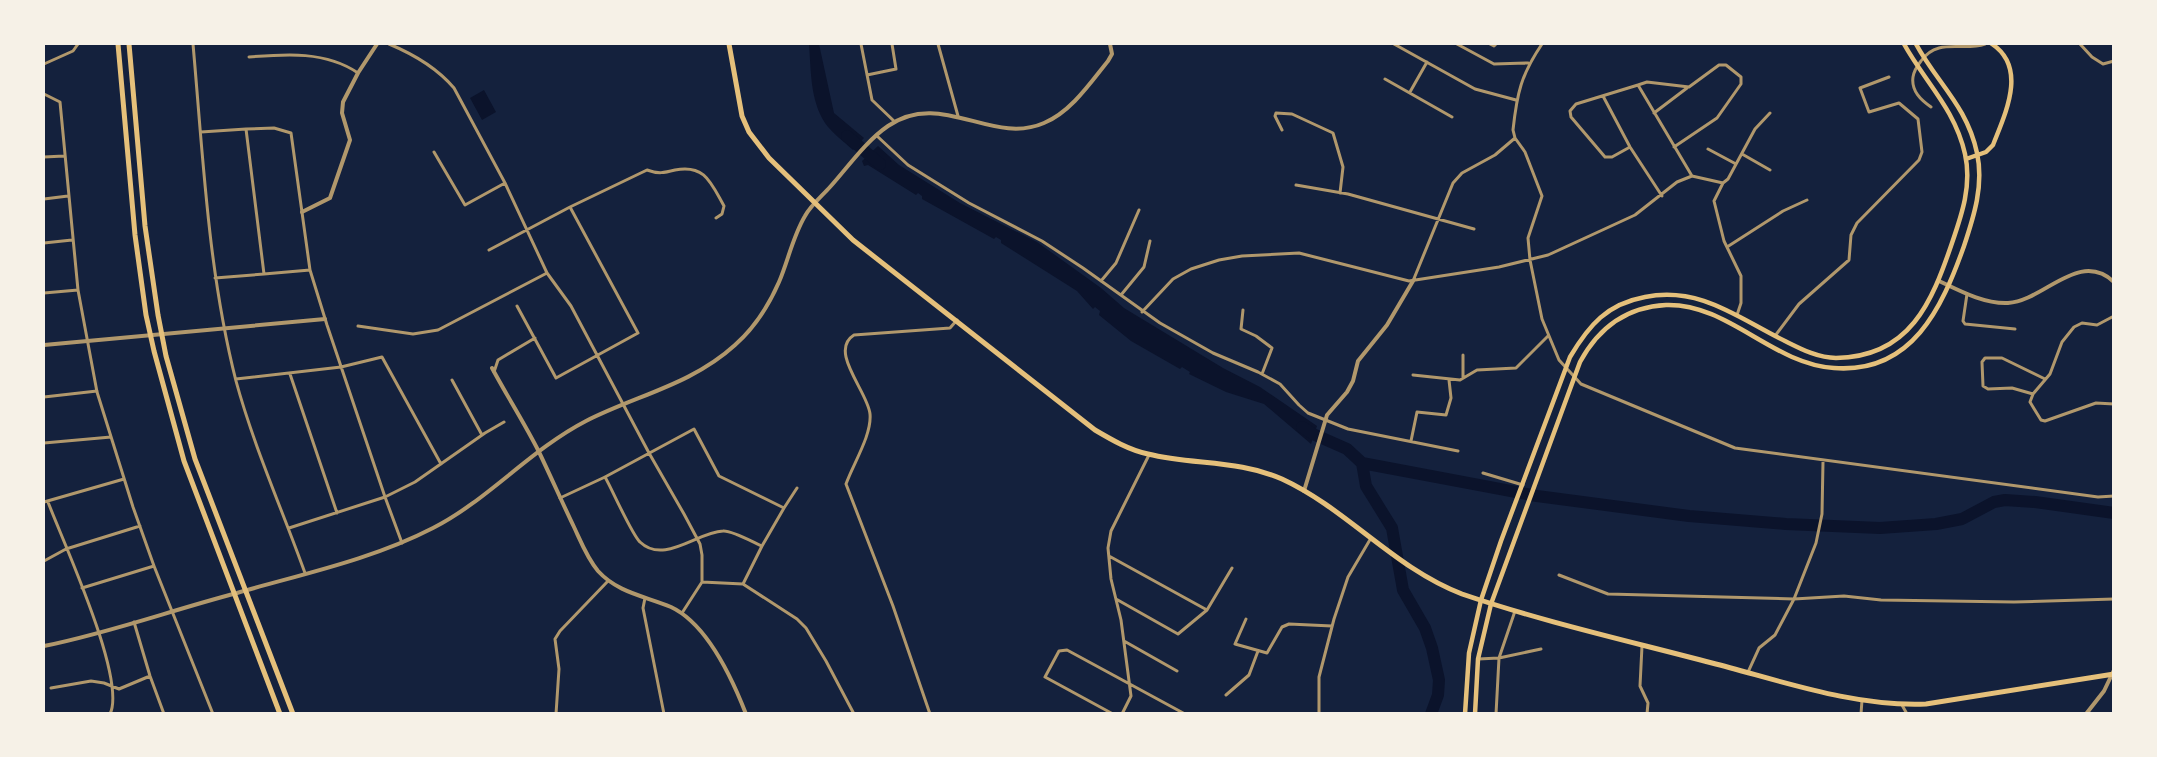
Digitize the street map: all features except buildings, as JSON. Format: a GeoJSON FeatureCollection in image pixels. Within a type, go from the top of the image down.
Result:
{"type":"FeatureCollection","features":[{"type":"Feature","properties":{"kind":"highway"},"geometry":{"type":"LineString","coordinates":[[118,44],[135,236],[150,335],[171,421],[184,461],[280,714]]}},
{"type":"Feature","properties":{"kind":"highway"},"geometry":{"type":"LineString","coordinates":[[129,44],[146,226],[161,334],[195,459],[293,714]]}},
{"type":"Feature","properties":{"kind":"highway"},"geometry":{"type":"LineString","coordinates":[[729,44],[742,116],[752,137],[814,205],[861,247],[1095,430],[1121,445],[1149,455],[1239,466],[1272,475],[1304,491],[1406,564],[1444,587],[1491,604],[1642,645],[1862,700],[1902,705],[1926,704],[2113,673]]}},
{"type":"Feature","properties":{"kind":"main road"},"geometry":{"type":"LineString","coordinates":[[1465,714],[1469,653],[1481,600],[1565,368],[1584,333],[1596,320],[1610,310],[1639,298],[1658,294],[1697,297],[1816,355],[1835,358],[1872,352],[1891,344],[1916,322],[1938,281],[1962,216],[1968,176],[1957,126],[1943,101],[1904,44]]}},
{"type":"Feature","properties":{"kind":"main road"},"geometry":{"type":"LineString","coordinates":[[1475,714],[1478,659],[1491,604],[1573,376],[1587,349],[1607,325],[1635,310],[1665,305],[1688,307],[1711,314],[1795,358],[1832,368],[1854,368],[1887,358],[1902,350],[1930,322],[1948,286],[1976,208],[1979,186],[1978,155],[1966,119],[1916,44]]}},
{"type":"Feature","properties":{"kind":"main road"},"geometry":{"type":"LineString","coordinates":[[1966,159],[1986,152],[1993,145],[2011,91],[2009,65],[2002,52],[1992,44]]}},
{"type":"Feature","properties":{"kind":"street"},"geometry":{"type":"LineString","coordinates":[[44,64],[73,51],[78,44]]}},
{"type":"Feature","properties":{"kind":"street"},"geometry":{"type":"LineString","coordinates":[[193,44],[215,278],[225,329],[236,379],[261,458],[305,573]]}},
{"type":"Feature","properties":{"kind":"street"},"geometry":{"type":"LineString","coordinates":[[302,212],[330,198],[350,140],[342,113],[343,102],[377,44]]}},
{"type":"Feature","properties":{"kind":"street"},"geometry":{"type":"LineString","coordinates":[[389,44],[445,77],[462,102],[505,183],[547,273],[571,306],[697,538],[702,555],[702,582],[681,613]]}},
{"type":"Feature","properties":{"kind":"street"},"geometry":{"type":"LineString","coordinates":[[861,44],[872,100],[895,122]]}},
{"type":"Feature","properties":{"kind":"street"},"geometry":{"type":"LineString","coordinates":[[867,75],[896,69],[892,44]]}},
{"type":"Feature","properties":{"kind":"street"},"geometry":{"type":"LineString","coordinates":[[938,44],[958,116]]}},
{"type":"Feature","properties":{"kind":"street"},"geometry":{"type":"LineString","coordinates":[[44,646],[173,612],[305,573],[402,543],[437,526],[538,452],[584,422],[676,384],[716,361],[749,331],[778,285],[805,215],[875,138],[895,122],[925,113],[940,113],[1005,129],[1023,129],[1045,123],[1066,109],[1108,61],[1112,54],[1110,44]]}},
{"type":"Feature","properties":{"kind":"street"},"geometry":{"type":"LineString","coordinates":[[1394,44],[1475,88],[1516,100]]}},
{"type":"Feature","properties":{"kind":"street"},"geometry":{"type":"LineString","coordinates":[[1457,44],[1494,64],[1528,63]]}},
{"type":"Feature","properties":{"kind":"street"},"geometry":{"type":"LineString","coordinates":[[1490,44],[1494,46],[1496,44]]}},
{"type":"Feature","properties":{"kind":"street"},"geometry":{"type":"LineString","coordinates":[[1542,44],[1528,63],[1521,81],[1516,100],[1513,130],[1515,138],[1525,152],[1542,196],[1528,238],[1542,319],[1559,360],[1581,384],[1734,448],[2098,497],[2114,496]]}},
{"type":"Feature","properties":{"kind":"street"},"geometry":{"type":"LineString","coordinates":[[1931,107],[1922,101],[1913,86],[1913,77],[1923,58],[1939,47],[1985,44]]}},
{"type":"Feature","properties":{"kind":"street"},"geometry":{"type":"LineString","coordinates":[[2080,44],[2092,57],[2103,64],[2114,61]]}},
{"type":"Feature","properties":{"kind":"street"},"geometry":{"type":"LineString","coordinates":[[249,57],[289,54],[332,60],[358,73]]}},
{"type":"Feature","properties":{"kind":"street"},"geometry":{"type":"LineString","coordinates":[[1410,92],[1427,62]]}},
{"type":"Feature","properties":{"kind":"street"},"geometry":{"type":"LineString","coordinates":[[1654,113],[1719,65],[1726,65],[1742,77],[1742,84],[1717,118],[1674,147]]}},
{"type":"Feature","properties":{"kind":"street"},"geometry":{"type":"LineString","coordinates":[[1775,336],[1799,304],[1849,260],[1851,235],[1857,223],[1919,159],[1922,153],[1918,119],[1899,103],[1869,112],[1860,88],[1889,77]]}},
{"type":"Feature","properties":{"kind":"street"},"geometry":{"type":"LineString","coordinates":[[1385,79],[1452,117]]}},
{"type":"Feature","properties":{"kind":"street"},"geometry":{"type":"LineString","coordinates":[[1630,147],[1612,157],[1605,157],[1571,117],[1570,111],[1576,104],[1647,82],[1689,87]]}},
{"type":"Feature","properties":{"kind":"street"},"geometry":{"type":"LineString","coordinates":[[1638,85],[1692,176]]}},
{"type":"Feature","properties":{"kind":"street"},"geometry":{"type":"LineString","coordinates":[[44,94],[60,102],[78,290],[97,391],[154,566],[213,714]]}},
{"type":"Feature","properties":{"kind":"street"},"geometry":{"type":"LineString","coordinates":[[1603,96],[1630,147],[1662,196]]}},
{"type":"Feature","properties":{"kind":"street"},"geometry":{"type":"LineString","coordinates":[[1282,130],[1275,116],[1276,113],[1292,114],[1333,133],[1342,167],[1340,192]]}},
{"type":"Feature","properties":{"kind":"street"},"geometry":{"type":"LineString","coordinates":[[1737,315],[1742,296],[1741,276],[1727,247],[1714,201],[1755,129],[1770,113]]}},
{"type":"Feature","properties":{"kind":"street"},"geometry":{"type":"LineString","coordinates":[[201,132],[274,128],[291,133],[310,270],[402,543]]}},
{"type":"Feature","properties":{"kind":"street"},"geometry":{"type":"LineString","coordinates":[[246,129],[264,274]]}},
{"type":"Feature","properties":{"kind":"street"},"geometry":{"type":"LineString","coordinates":[[875,138],[908,165],[985,212],[1042,241],[1142,312],[1213,353],[1280,384],[1308,413],[1324,422],[1458,451]]}},
{"type":"Feature","properties":{"kind":"street"},"geometry":{"type":"LineString","coordinates":[[1304,491],[1324,422],[1347,392],[1353,381],[1358,361],[1387,325],[1413,281],[1453,183],[1462,173],[1495,155],[1515,138]]}},
{"type":"Feature","properties":{"kind":"street"},"geometry":{"type":"LineString","coordinates":[[1708,149],[1736,164]]}},
{"type":"Feature","properties":{"kind":"street"},"geometry":{"type":"LineString","coordinates":[[434,152],[465,205],[505,183]]}},
{"type":"Feature","properties":{"kind":"street"},"geometry":{"type":"LineString","coordinates":[[1742,154],[1770,170]]}},
{"type":"Feature","properties":{"kind":"street"},"geometry":{"type":"LineString","coordinates":[[44,157],[64,156]]}},
{"type":"Feature","properties":{"kind":"street"},"geometry":{"type":"LineString","coordinates":[[489,250],[647,170],[657,174],[688,168],[705,175],[724,206],[724,211],[716,218]]}},
{"type":"Feature","properties":{"kind":"street"},"geometry":{"type":"LineString","coordinates":[[1142,312],[1173,279],[1191,269],[1219,260],[1242,256],[1299,253],[1413,281],[1499,267],[1548,255],[1635,215],[1677,182],[1692,176],[1723,183]]}},
{"type":"Feature","properties":{"kind":"street"},"geometry":{"type":"LineString","coordinates":[[1296,185],[1340,192],[1474,229]]}},
{"type":"Feature","properties":{"kind":"street"},"geometry":{"type":"LineString","coordinates":[[44,199],[68,196]]}},
{"type":"Feature","properties":{"kind":"street"},"geometry":{"type":"LineString","coordinates":[[1727,247],[1783,212],[1807,200]]}},
{"type":"Feature","properties":{"kind":"street"},"geometry":{"type":"LineString","coordinates":[[517,306],[556,378],[638,333],[570,207]]}},
{"type":"Feature","properties":{"kind":"street"},"geometry":{"type":"LineString","coordinates":[[1101,281],[1116,263],[1139,210]]}},
{"type":"Feature","properties":{"kind":"street"},"geometry":{"type":"LineString","coordinates":[[44,243],[72,240]]}},
{"type":"Feature","properties":{"kind":"street"},"geometry":{"type":"LineString","coordinates":[[1121,295],[1144,267],[1150,241]]}},
{"type":"Feature","properties":{"kind":"street"},"geometry":{"type":"LineString","coordinates":[[215,278],[310,270]]}},
{"type":"Feature","properties":{"kind":"street"},"geometry":{"type":"LineString","coordinates":[[1938,281],[1967,294],[1994,302],[2017,302],[2076,272],[2101,274],[2114,282]]}},
{"type":"Feature","properties":{"kind":"street"},"geometry":{"type":"LineString","coordinates":[[358,326],[412,334],[438,330],[547,273]]}},
{"type":"Feature","properties":{"kind":"street"},"geometry":{"type":"LineString","coordinates":[[44,293],[78,290]]}},
{"type":"Feature","properties":{"kind":"street"},"geometry":{"type":"LineString","coordinates":[[1967,294],[1963,321],[1965,324],[2015,329]]}},
{"type":"Feature","properties":{"kind":"street"},"geometry":{"type":"LineString","coordinates":[[1243,310],[1241,329],[1256,336],[1272,348],[1262,374]]}},
{"type":"Feature","properties":{"kind":"street"},"geometry":{"type":"LineString","coordinates":[[2114,316],[2097,325],[2082,323],[2074,327],[2062,342],[2050,374],[2033,394],[2031,406],[2041,420],[2045,421],[2096,403],[2114,404]]}},
{"type":"Feature","properties":{"kind":"street"},"geometry":{"type":"LineString","coordinates":[[44,345],[325,319]]}},
{"type":"Feature","properties":{"kind":"street"},"geometry":{"type":"LineString","coordinates":[[930,714],[893,606],[846,484],[866,439],[870,426],[870,412],[859,384],[846,363],[845,347],[848,338],[854,335],[950,328],[957,320]]}},
{"type":"Feature","properties":{"kind":"street"},"geometry":{"type":"LineString","coordinates":[[1413,375],[1449,380],[1463,378],[1477,370],[1516,368],[1548,335]]}},
{"type":"Feature","properties":{"kind":"street"},"geometry":{"type":"LineString","coordinates":[[535,338],[498,360],[493,370],[538,452],[585,552],[596,569],[608,581],[626,591],[681,613],[694,624],[728,674],[746,714]]}},
{"type":"Feature","properties":{"kind":"street"},"geometry":{"type":"LineString","coordinates":[[1463,355],[1463,378]]}},
{"type":"Feature","properties":{"kind":"street"},"geometry":{"type":"LineString","coordinates":[[236,379],[341,367],[382,357],[441,464]]}},
{"type":"Feature","properties":{"kind":"street"},"geometry":{"type":"LineString","coordinates":[[2033,394],[2012,388],[1988,389],[1983,386],[1982,362],[1985,357],[2002,358],[2045,379]]}},
{"type":"Feature","properties":{"kind":"street"},"geometry":{"type":"LineString","coordinates":[[290,374],[337,513]]}},
{"type":"Feature","properties":{"kind":"street"},"geometry":{"type":"LineString","coordinates":[[452,380],[482,435]]}},
{"type":"Feature","properties":{"kind":"street"},"geometry":{"type":"LineString","coordinates":[[1411,441],[1417,412],[1446,416],[1451,398],[1449,380]]}},
{"type":"Feature","properties":{"kind":"street"},"geometry":{"type":"LineString","coordinates":[[44,397],[97,391]]}},
{"type":"Feature","properties":{"kind":"street"},"geometry":{"type":"LineString","coordinates":[[289,528],[385,496],[415,483],[504,422]]}},
{"type":"Feature","properties":{"kind":"street"},"geometry":{"type":"LineString","coordinates":[[560,498],[605,477],[694,429],[719,476],[784,508]]}},
{"type":"Feature","properties":{"kind":"street"},"geometry":{"type":"LineString","coordinates":[[44,443],[111,436]]}},
{"type":"Feature","properties":{"kind":"street"},"geometry":{"type":"LineString","coordinates":[[1122,714],[1131,696],[1109,556],[1111,531],[1149,455]]}},
{"type":"Feature","properties":{"kind":"street"},"geometry":{"type":"LineString","coordinates":[[1748,672],[1759,648],[1775,634],[1794,599],[1816,543],[1822,514],[1823,461]]}},
{"type":"Feature","properties":{"kind":"street"},"geometry":{"type":"LineString","coordinates":[[1483,473],[1522,486]]}},
{"type":"Feature","properties":{"kind":"street"},"geometry":{"type":"LineString","coordinates":[[605,477],[639,542],[650,548],[665,551],[724,530],[762,546]]}},
{"type":"Feature","properties":{"kind":"street"},"geometry":{"type":"LineString","coordinates":[[110,714],[114,705],[112,686],[99,632],[46,502],[124,479]]}},
{"type":"Feature","properties":{"kind":"street"},"geometry":{"type":"LineString","coordinates":[[743,584],[762,546],[797,488]]}},
{"type":"Feature","properties":{"kind":"street"},"geometry":{"type":"LineString","coordinates":[[44,561],[66,549],[140,526]]}},
{"type":"Feature","properties":{"kind":"street"},"geometry":{"type":"LineString","coordinates":[[1319,714],[1319,677],[1332,626],[1348,577],[1371,538]]}},
{"type":"Feature","properties":{"kind":"street"},"geometry":{"type":"LineString","coordinates":[[1109,556],[1207,610]]}},
{"type":"Feature","properties":{"kind":"street"},"geometry":{"type":"LineString","coordinates":[[82,588],[154,566]]}},
{"type":"Feature","properties":{"kind":"street"},"geometry":{"type":"LineString","coordinates":[[1116,599],[1178,634],[1207,610],[1232,568]]}},
{"type":"Feature","properties":{"kind":"street"},"geometry":{"type":"LineString","coordinates":[[1559,576],[1608,594],[1794,599],[1844,596],[1881,600],[2003,602],[2114,599]]}},
{"type":"Feature","properties":{"kind":"street"},"geometry":{"type":"LineString","coordinates":[[556,714],[559,669],[555,639],[608,581]]}},
{"type":"Feature","properties":{"kind":"street"},"geometry":{"type":"LineString","coordinates":[[702,582],[743,584],[797,619],[806,628],[854,714]]}},
{"type":"Feature","properties":{"kind":"street"},"geometry":{"type":"LineString","coordinates":[[645,598],[643,608],[664,714]]}},
{"type":"Feature","properties":{"kind":"street"},"geometry":{"type":"LineString","coordinates":[[1496,714],[1499,658],[1515,610]]}},
{"type":"Feature","properties":{"kind":"street"},"geometry":{"type":"LineString","coordinates":[[1246,619],[1235,644],[1268,653],[1282,627],[1289,624],[1332,626]]}},
{"type":"Feature","properties":{"kind":"street"},"geometry":{"type":"LineString","coordinates":[[134,622],[164,714]]}},
{"type":"Feature","properties":{"kind":"street"},"geometry":{"type":"LineString","coordinates":[[1124,641],[1177,671]]}},
{"type":"Feature","properties":{"kind":"street"},"geometry":{"type":"LineString","coordinates":[[1642,645],[1640,686],[1648,703],[1647,714]]}},
{"type":"Feature","properties":{"kind":"street"},"geometry":{"type":"LineString","coordinates":[[1113,714],[1045,677],[1059,651],[1067,650],[1185,714]]}},
{"type":"Feature","properties":{"kind":"street"},"geometry":{"type":"LineString","coordinates":[[1478,659],[1499,658],[1541,650]]}},
{"type":"Feature","properties":{"kind":"street"},"geometry":{"type":"LineString","coordinates":[[1226,695],[1249,675],[1258,651]]}},
{"type":"Feature","properties":{"kind":"street"},"geometry":{"type":"LineString","coordinates":[[2086,714],[2098,700],[2113,673]]}},
{"type":"Feature","properties":{"kind":"street"},"geometry":{"type":"LineString","coordinates":[[51,688],[91,681],[119,689],[150,676]]}},
{"type":"Feature","properties":{"kind":"street"},"geometry":{"type":"LineString","coordinates":[[1861,714],[1862,700]]}},
{"type":"Feature","properties":{"kind":"street"},"geometry":{"type":"LineString","coordinates":[[1902,705],[1907,714]]}},
{"type":"Feature","properties":{"kind":"water"},"geometry":{"type":"Polygon","coordinates":[[[809,44],[819,44],[834,113],[864,138],[853,150],[825,123],[816,105],[809,44]]]}},
{"type":"Feature","properties":{"kind":"water"},"geometry":{"type":"Polygon","coordinates":[[[484,90],[496,112],[482,120],[470,98],[484,90]]]}},
{"type":"Feature","properties":{"kind":"water"},"geometry":{"type":"Polygon","coordinates":[[[878,146],[899,165],[960,203],[1037,242],[1101,288],[1124,308],[1223,368],[1260,387],[1317,426],[1311,444],[1264,404],[1226,392],[1131,341],[1099,315],[1100,311],[1095,307],[1093,309],[1077,291],[1001,243],[1001,240],[996,237],[994,239],[922,199],[918,193],[916,195],[868,165],[864,166],[862,161],[878,146]]]}},
{"type":"Feature","properties":{"kind":"waterway"},"geometry":{"type":"LineString","coordinates":[[847,136],[880,164]]}},
{"type":"Feature","properties":{"kind":"waterway"},"geometry":{"type":"LineString","coordinates":[[1302,427],[1347,449],[1362,463],[1537,496],[1689,516],[1786,524],[1880,528],[1936,524],[1962,519],[1994,502],[2005,500],[2114,513]]}},
{"type":"Feature","properties":{"kind":"waterway"},"geometry":{"type":"LineString","coordinates":[[1362,463],[1366,486],[1392,528],[1403,590],[1425,628],[1432,648],[1439,680],[1438,695],[1431,714]]}}]}
